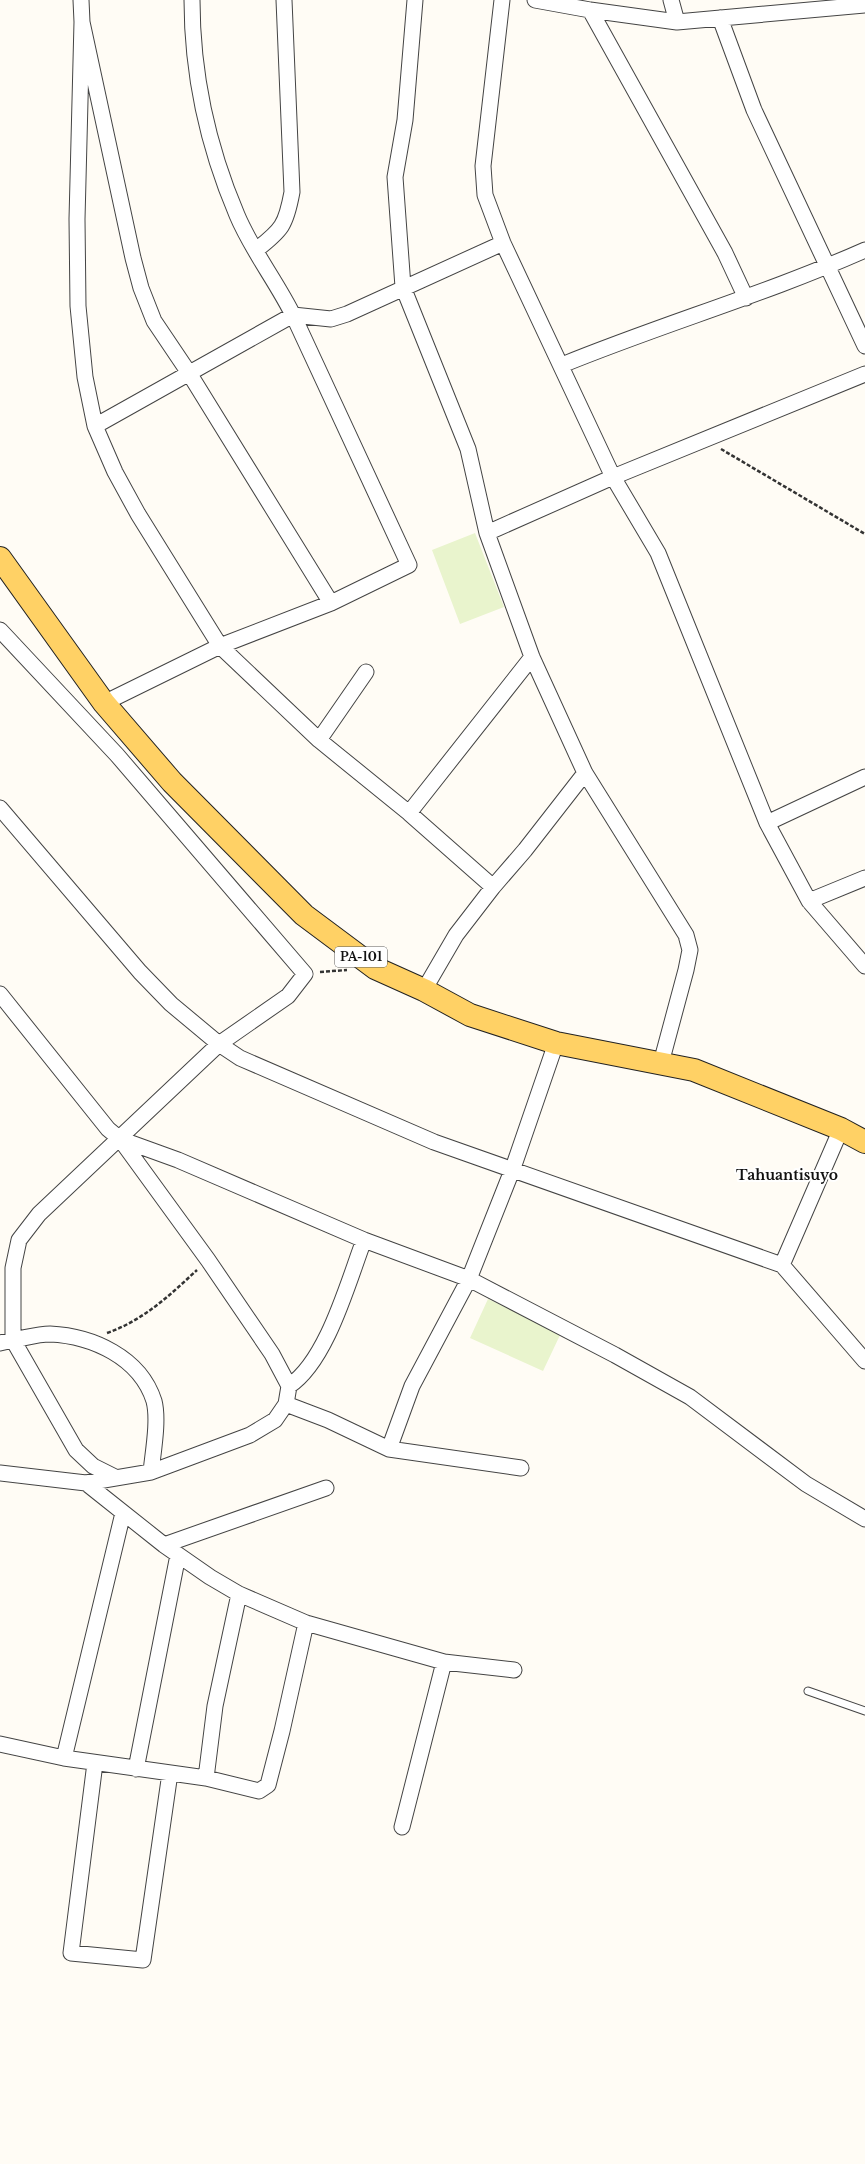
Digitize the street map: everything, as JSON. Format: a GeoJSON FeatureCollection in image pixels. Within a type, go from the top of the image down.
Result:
{"type":"FeatureCollection","features":[{"type":"Feature","properties":{"kind":"main road","name":"PA-101"},"geometry":{"type":"LineString","coordinates":[[0,558],[104,703],[172,782],[304,915],[375,968],[424,990],[470,1015],[556,1043],[694,1070],[841,1128],[865,1142]]}},
{"type":"Feature","properties":{"kind":"street"},"geometry":{"type":"LineString","coordinates":[[81,0],[82,22],[77,219],[78,306],[85,377],[95,426],[115,472],[138,514],[220,646],[319,740],[409,813],[493,887]]}},
{"type":"Feature","properties":{"kind":"street"},"geometry":{"type":"LineString","coordinates":[[104,703],[220,646],[332,603],[409,565],[293,316],[237,216],[219,167],[201,98],[192,39],[192,0]]}},
{"type":"Feature","properties":{"kind":"street"},"geometry":{"type":"LineString","coordinates":[[256,250],[276,235],[287,217],[292,192],[284,0]]}},
{"type":"Feature","properties":{"kind":"street"},"geometry":{"type":"LineString","coordinates":[[415,0],[405,120],[395,177],[403,287],[468,450],[487,533],[532,657],[584,773],[686,935],[690,950],[686,970],[660,1063]]}},
{"type":"Feature","properties":{"kind":"street"},"geometry":{"type":"LineString","coordinates":[[502,0],[483,166],[485,195],[503,244],[562,364],[613,477],[658,553],[767,822],[809,901],[865,966]]}},
{"type":"Feature","properties":{"kind":"street"},"geometry":{"type":"LineString","coordinates":[[536,0],[590,10],[677,22],[846,3],[865,5]]}},
{"type":"Feature","properties":{"kind":"street"},"geometry":{"type":"LineString","coordinates":[[671,0],[677,22]]}},
{"type":"Feature","properties":{"kind":"street"},"geometry":{"type":"LineString","coordinates":[[590,10],[726,253],[746,298]]}},
{"type":"Feature","properties":{"kind":"street"},"geometry":{"type":"LineString","coordinates":[[720,18],[754,110],[865,346]]}},
{"type":"Feature","properties":{"kind":"street"},"geometry":{"type":"LineString","coordinates":[[82,22],[141,288],[154,321],[189,373],[332,603]]}},
{"type":"Feature","properties":{"kind":"street"},"geometry":{"type":"LineString","coordinates":[[95,426],[293,316],[330,319],[347,314],[403,287],[503,244]]}},
{"type":"Feature","properties":{"kind":"street"},"geometry":{"type":"LineString","coordinates":[[562,364],[604,347],[746,298],[827,267],[865,250]]}},
{"type":"Feature","properties":{"kind":"street"},"geometry":{"type":"LineString","coordinates":[[487,533],[613,477],[707,440],[865,374]]}},
{"type":"Feature","properties":{"kind":"street"},"geometry":{"type":"LineString","coordinates":[[0,630],[117,755],[305,974],[288,996],[219,1044],[120,1140],[39,1214],[19,1240],[13,1268],[7,1341],[76,1450],[93,1466],[116,1478]]}},
{"type":"Feature","properties":{"kind":"street"},"geometry":{"type":"LineString","coordinates":[[409,813],[532,657]]}},
{"type":"Feature","properties":{"kind":"street"},"geometry":{"type":"LineString","coordinates":[[319,740],[366,672]]}},
{"type":"Feature","properties":{"kind":"street"},"geometry":{"type":"LineString","coordinates":[[424,990],[456,935],[493,887],[525,850],[584,773]]}},
{"type":"Feature","properties":{"kind":"street"},"geometry":{"type":"LineString","coordinates":[[767,822],[865,777]]}},
{"type":"Feature","properties":{"kind":"street"},"geometry":{"type":"LineString","coordinates":[[0,808],[140,972],[171,1004],[219,1044],[240,1058],[434,1142],[512,1168],[782,1265],[865,1361]]}},
{"type":"Feature","properties":{"kind":"street"},"geometry":{"type":"LineString","coordinates":[[809,901],[865,878]]}},
{"type":"Feature","properties":{"kind":"street"},"geometry":{"type":"LineString","coordinates":[[0,994],[108,1129],[120,1140],[208,1260],[272,1354],[289,1386],[286,1404],[275,1420],[250,1435],[151,1472],[86,1483],[0,1473]]}},
{"type":"Feature","properties":{"kind":"street"},"geometry":{"type":"LineString","coordinates":[[389,1449],[412,1386],[469,1279],[512,1168],[556,1043]]}},
{"type":"Feature","properties":{"kind":"street"},"geometry":{"type":"LineString","coordinates":[[782,1265],[841,1128]]}},
{"type":"Feature","properties":{"kind":"street"},"geometry":{"type":"LineString","coordinates":[[120,1140],[178,1160],[364,1240],[469,1279],[615,1355],[690,1398],[806,1484],[865,1519]]}},
{"type":"Feature","properties":{"kind":"street"},"geometry":{"type":"LineString","coordinates":[[289,1386],[307,1371],[322,1349],[364,1240]]}},
{"type":"Feature","properties":{"kind":"street"},"geometry":{"type":"LineString","coordinates":[[7,1341],[48,1334],[85,1340],[110,1349],[131,1365],[142,1379],[154,1402],[155,1427],[151,1472]]}},
{"type":"Feature","properties":{"kind":"street"},"geometry":{"type":"LineString","coordinates":[[286,1404],[328,1420],[389,1449],[521,1468]]}},
{"type":"Feature","properties":{"kind":"street"},"geometry":{"type":"LineString","coordinates":[[86,1483],[164,1545],[210,1577],[239,1594],[306,1623],[444,1662],[514,1670]]}},
{"type":"Feature","properties":{"kind":"street"},"geometry":{"type":"LineString","coordinates":[[164,1545],[326,1488]]}},
{"type":"Feature","properties":{"kind":"street"},"geometry":{"type":"LineString","coordinates":[[64,1758],[123,1513]]}},
{"type":"Feature","properties":{"kind":"street"},"geometry":{"type":"LineString","coordinates":[[136,1769],[178,1555]]}},
{"type":"Feature","properties":{"kind":"street"},"geometry":{"type":"LineString","coordinates":[[206,1778],[215,1706],[239,1594]]}},
{"type":"Feature","properties":{"kind":"street"},"geometry":{"type":"LineString","coordinates":[[0,1744],[64,1758],[206,1778],[259,1791],[268,1786],[306,1623]]}},
{"type":"Feature","properties":{"kind":"street"},"geometry":{"type":"LineString","coordinates":[[402,1827],[444,1662]]}},
{"type":"Feature","properties":{"kind":"street"},"geometry":{"type":"LineString","coordinates":[[95,1763],[71,1953],[143,1960],[170,1773]]}},
{"type":"Feature","properties":{"kind":"lane"},"geometry":{"type":"LineString","coordinates":[[808,1691],[865,1711]]}},
{"type":"Feature","properties":{"kind":"path"},"geometry":{"type":"LineString","coordinates":[[707,440],[865,534]]}},
{"type":"Feature","properties":{"kind":"path"},"geometry":{"type":"LineString","coordinates":[[305,974],[375,968]]}},
{"type":"Feature","properties":{"kind":"path"},"geometry":{"type":"LineString","coordinates":[[85,1340],[122,1328],[151,1311],[208,1260]]}},
{"type":"Feature","properties":{"kind":"green space"},"geometry":{"type":"Polygon","coordinates":[[[475,533],[504,607],[460,624],[432,550],[475,533]]]}},
{"type":"Feature","properties":{"kind":"green space"},"geometry":{"type":"Polygon","coordinates":[[[488,1299],[561,1333],[543,1371],[470,1338],[488,1299]]]}},
{"type":"Feature","properties":{"kind":"district","name":"Tahuantisuyo"},"geometry":{"type":"Point","coordinates":[787,1175]}}]}
